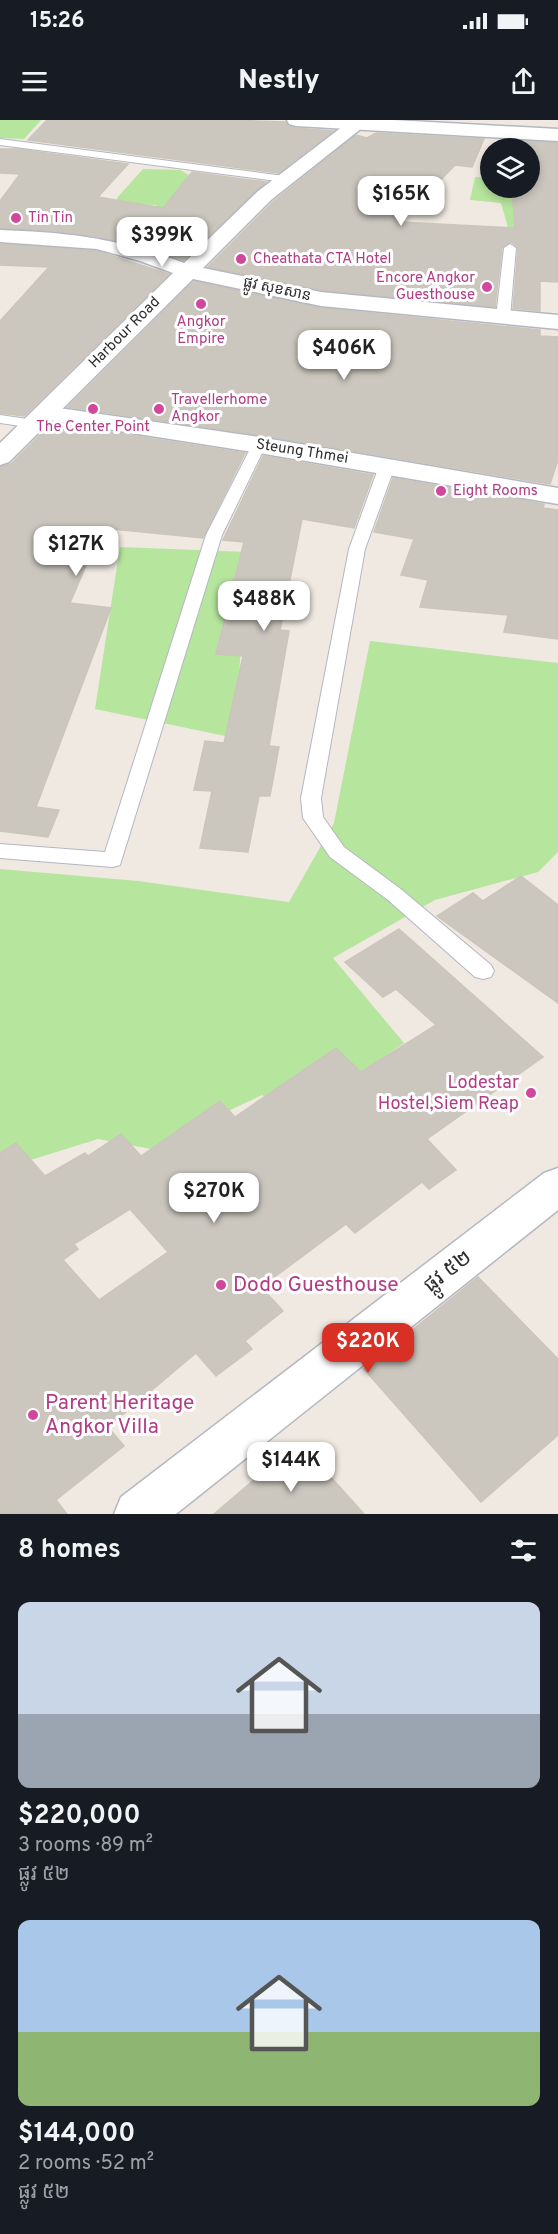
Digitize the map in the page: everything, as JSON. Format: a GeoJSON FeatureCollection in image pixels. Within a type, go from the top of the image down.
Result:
{"type":"FeatureCollection","features":[{"type":"Feature","properties":{"kind":"street"},"geometry":{"type":"LineString","coordinates":[[296,120],[558,135]]}},
{"type":"Feature","properties":{"kind":"street","name":"Harbour Road"},"geometry":{"type":"LineString","coordinates":[[0,457],[187,271],[284,179],[361,122]]}},
{"type":"Feature","properties":{"kind":"street","name":"ផ្លូវ សុខសាន"},"geometry":{"type":"LineString","coordinates":[[0,236],[98,243],[148,256],[187,271],[321,299],[558,322]]}},
{"type":"Feature","properties":{"kind":"street","name":"Steung Thmei"},"geometry":{"type":"LineString","coordinates":[[40,418],[259,445],[558,496]]}},
{"type":"Feature","properties":{"kind":"street","name":"ផ្លូវ ៥២"},"geometry":{"type":"LineString","coordinates":[[138,1514],[558,1185]]}},
{"type":"Feature","properties":{"kind":"lane"},"geometry":{"type":"LineString","coordinates":[[0,142],[284,179]]}},
{"type":"Feature","properties":{"kind":"lane"},"geometry":{"type":"LineString","coordinates":[[503,317],[510,248]]}},
{"type":"Feature","properties":{"kind":"lane"},"geometry":{"type":"LineString","coordinates":[[0,419],[40,418]]}},
{"type":"Feature","properties":{"kind":"lane"},"geometry":{"type":"LineString","coordinates":[[0,850],[113,860],[214,535],[259,445]]}},
{"type":"Feature","properties":{"kind":"lane"},"geometry":{"type":"LineString","coordinates":[[387,466],[357,549],[314,776],[311,798],[313,818],[337,852],[395,895],[483,971]]}},
{"type":"Feature","properties":{"kind":"green space"},"geometry":{"type":"Polygon","coordinates":[[[0,120],[41,120],[24,139],[0,138],[0,120]]]}},
{"type":"Feature","properties":{"kind":"green space"},"geometry":{"type":"Polygon","coordinates":[[[143,169],[180,170],[201,182],[216,238],[183,262],[164,254],[110,240],[157,205],[118,204],[117,198],[143,169]]]}},
{"type":"Feature","properties":{"kind":"green space"},"geometry":{"type":"Polygon","coordinates":[[[475,177],[480,177],[480,198],[540,198],[540,181],[558,182],[550,235],[509,231],[501,203],[470,200],[475,177]]]}},
{"type":"Feature","properties":{"kind":"green space"},"geometry":{"type":"Polygon","coordinates":[[[120,547],[247,552],[235,738],[95,709],[120,547]]]}},
{"type":"Feature","properties":{"kind":"green space"},"geometry":{"type":"Polygon","coordinates":[[[370,641],[558,663],[558,852],[538,872],[435,900],[333,958],[404,1043],[297,1117],[262,1095],[195,1127],[178,1154],[98,1139],[8,1167],[0,1173],[0,869],[138,881],[289,902],[334,823],[370,641]]]}},
{"type":"Feature","properties":{"kind":"building"},"geometry":{"type":"Polygon","coordinates":[[[47,120],[286,122],[288,126],[295,128],[333,131],[278,173],[28,140],[47,120]]]}},
{"type":"Feature","properties":{"kind":"building"},"geometry":{"type":"Polygon","coordinates":[[[376,133],[480,139],[480,148],[472,167],[455,165],[400,222],[515,228],[513,198],[540,198],[540,142],[558,143],[558,282],[540,281],[540,311],[513,308],[518,248],[511,242],[502,248],[495,307],[321,290],[208,267],[273,202],[356,135],[367,138],[376,133]]]}},
{"type":"Feature","properties":{"kind":"building"},"geometry":{"type":"Polygon","coordinates":[[[0,149],[17,149],[128,164],[98,197],[163,208],[192,172],[266,182],[183,260],[139,246],[94,236],[0,228],[0,201],[20,174],[0,173],[0,149]]]}},
{"type":"Feature","properties":{"kind":"building"},"geometry":{"type":"Polygon","coordinates":[[[0,244],[97,251],[169,274],[24,416],[0,413],[0,321],[49,267],[0,265],[0,244]]]}},
{"type":"Feature","properties":{"kind":"building"},"geometry":{"type":"Polygon","coordinates":[[[194,281],[321,308],[540,330],[540,336],[558,337],[558,460],[550,484],[259,435],[68,407],[194,281]]]}},
{"type":"Feature","properties":{"kind":"building"},"geometry":{"type":"Polygon","coordinates":[[[52,423],[245,453],[203,538],[102,528],[70,603],[111,608],[36,807],[59,810],[48,837],[0,831],[0,467],[11,464],[52,423]]]}},
{"type":"Feature","properties":{"kind":"building"},"geometry":{"type":"Polygon","coordinates":[[[263,456],[373,475],[354,528],[302,519],[280,630],[289,631],[269,746],[279,747],[270,796],[259,796],[248,852],[200,848],[212,791],[194,790],[205,741],[224,743],[243,656],[216,654],[244,542],[223,540],[263,456]]]}},
{"type":"Feature","properties":{"kind":"building"},"geometry":{"type":"Polygon","coordinates":[[[393,478],[544,504],[543,508],[558,510],[558,639],[504,632],[508,615],[420,607],[428,580],[401,575],[414,539],[374,532],[393,478]]]}},
{"type":"Feature","properties":{"kind":"building"},"geometry":{"type":"Polygon","coordinates":[[[521,876],[558,905],[558,1003],[437,916],[473,893],[483,901],[521,876]]]}},
{"type":"Feature","properties":{"kind":"building"},"geometry":{"type":"Polygon","coordinates":[[[399,929],[543,1057],[427,1139],[456,1170],[429,1189],[422,1182],[355,1233],[346,1224],[261,1287],[283,1311],[245,1341],[252,1349],[216,1376],[196,1353],[108,1427],[124,1446],[56,1500],[67,1514],[0,1514],[0,1153],[16,1143],[45,1176],[85,1153],[88,1156],[121,1134],[141,1156],[220,1101],[235,1117],[336,1048],[361,1072],[436,1025],[396,989],[383,997],[345,962],[399,929]],[[130,1209],[74,1244],[78,1249],[63,1260],[99,1300],[168,1252],[130,1209]]]}},
{"type":"Feature","properties":{"kind":"building"},"geometry":{"type":"Polygon","coordinates":[[[478,1277],[558,1359],[558,1435],[481,1502],[364,1369],[478,1277]]]}},
{"type":"Feature","properties":{"kind":"building"},"geometry":{"type":"Polygon","coordinates":[[[288,1451],[309,1475],[320,1465],[364,1514],[214,1514],[288,1451]]]}},
{"type":"Feature","properties":{"kind":"place","name":"Tin Tin"},"geometry":{"type":"Point","coordinates":[16,218]}},
{"type":"Feature","properties":{"kind":"place","name":"Cheathata CTA Hotel"},"geometry":{"type":"Point","coordinates":[241,259]}},
{"type":"Feature","properties":{"kind":"place","name":"Encore Angkor Guesthouse"},"geometry":{"type":"Point","coordinates":[487,287]}},
{"type":"Feature","properties":{"kind":"place","name":"Angkor Empire"},"geometry":{"type":"Point","coordinates":[201,304]}},
{"type":"Feature","properties":{"kind":"place","name":"The Center Point"},"geometry":{"type":"Point","coordinates":[93,409]}},
{"type":"Feature","properties":{"kind":"place","name":"Travellerhome Angkor"},"geometry":{"type":"Point","coordinates":[159,409]}},
{"type":"Feature","properties":{"kind":"place","name":"Eight Rooms"},"geometry":{"type":"Point","coordinates":[441,491]}},
{"type":"Feature","properties":{"kind":"place","name":"Lodestar Hostel,Siem Reap"},"geometry":{"type":"Point","coordinates":[531,1093]}},
{"type":"Feature","properties":{"kind":"place","name":"Dodo Guesthouse"},"geometry":{"type":"Point","coordinates":[221,1285]}},
{"type":"Feature","properties":{"kind":"place","name":"Parent Heritage Angkor Villa"},"geometry":{"type":"Point","coordinates":[33,1415]}}]}
